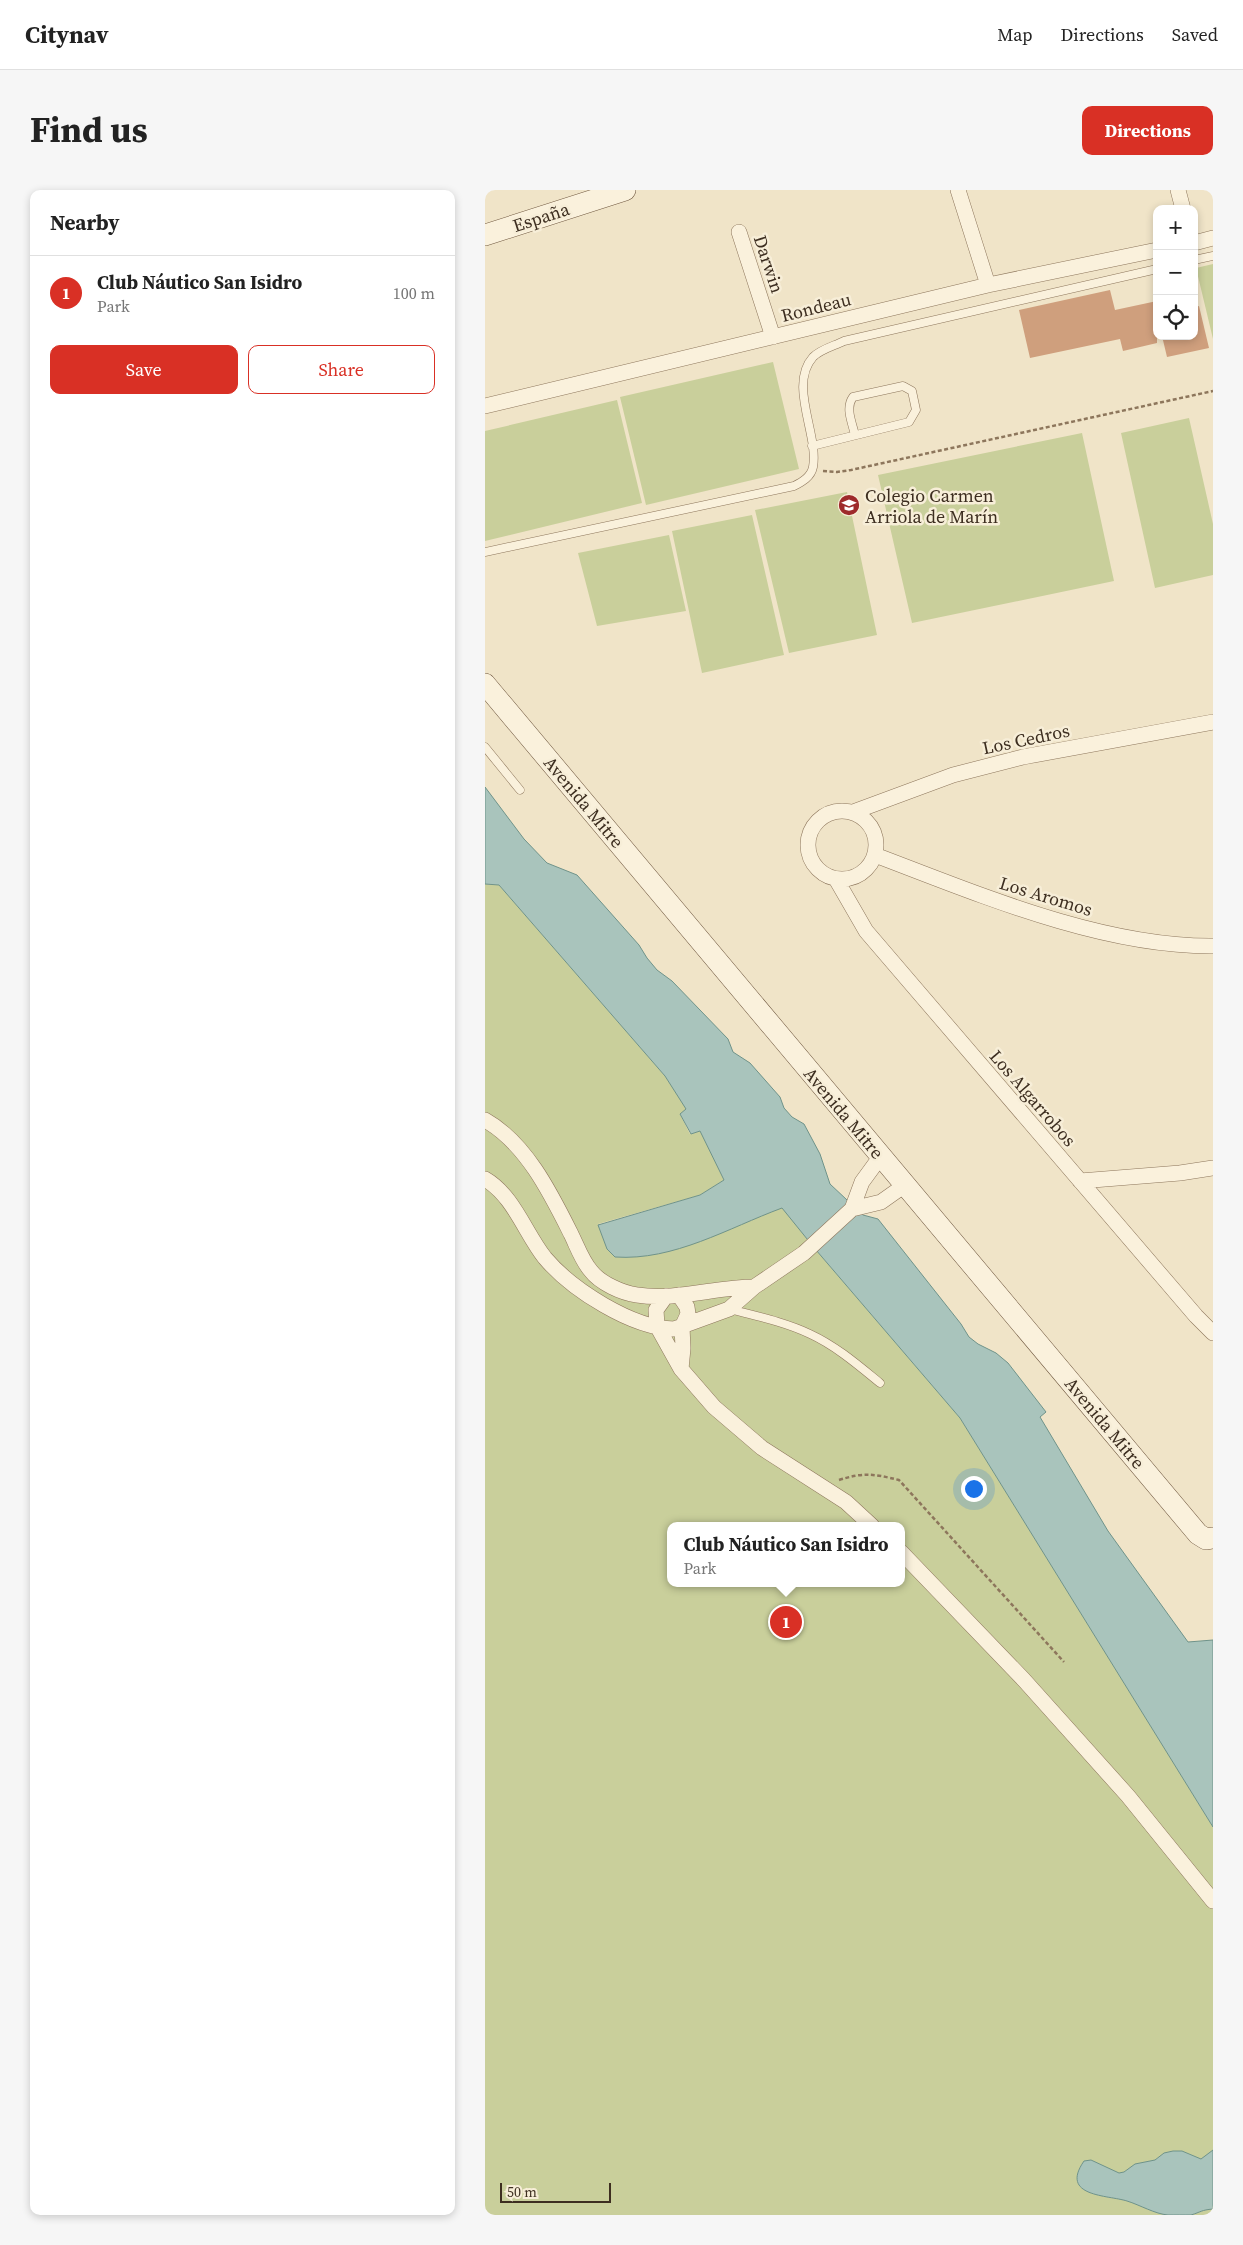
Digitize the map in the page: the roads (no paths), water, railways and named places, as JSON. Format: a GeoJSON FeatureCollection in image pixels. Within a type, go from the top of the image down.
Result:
{"type":"FeatureCollection","features":[{"type":"Feature","properties":{"kind":"street","name":"España"},"geometry":{"type":"LineString","coordinates":[[485,235],[625,190]]}},
{"type":"Feature","properties":{"kind":"street"},"geometry":{"type":"LineString","coordinates":[[958,190],[988,285]]}},
{"type":"Feature","properties":{"kind":"street"},"geometry":{"type":"LineString","coordinates":[[1178,190],[1182,205]]}},
{"type":"Feature","properties":{"kind":"street","name":"Darwin"},"geometry":{"type":"LineString","coordinates":[[739,232],[773,337]]}},
{"type":"Feature","properties":{"kind":"street"},"geometry":{"type":"LineString","coordinates":[[1198,242],[1213,238]]}},
{"type":"Feature","properties":{"kind":"street","name":"Rondeau"},"geometry":{"type":"LineString","coordinates":[[485,406],[988,285],[1153,251]]}},
{"type":"Feature","properties":{"kind":"street","name":"Avenida Mitre"},"geometry":{"type":"LineString","coordinates":[[485,684],[1198,1534],[1209,1538]]}},
{"type":"Feature","properties":{"kind":"street","name":"Los Cedros"},"geometry":{"type":"LineString","coordinates":[[835,879],[825,875],[816,868],[810,858],[807,847],[808,836],[813,826],[831,812],[842,810],[853,812],[953,775],[1023,757],[1213,722]]}},
{"type":"Feature","properties":{"kind":"street"},"geometry":{"type":"LineString","coordinates":[[835,879],[846,879],[860,874],[871,864],[875,855],[875,834],[863,817],[853,812]]}},
{"type":"Feature","properties":{"kind":"street","name":"Los Aromos"},"geometry":{"type":"LineString","coordinates":[[875,855],[975,893],[1102,932],[1156,943],[1213,946]]}},
{"type":"Feature","properties":{"kind":"street","name":"Los Algarrobos"},"geometry":{"type":"LineString","coordinates":[[835,879],[866,931],[1213,1333]]}},
{"type":"Feature","properties":{"kind":"street"},"geometry":{"type":"LineString","coordinates":[[485,1120],[506,1135],[525,1156],[563,1217],[591,1272],[622,1292],[635,1295],[672,1295],[732,1287],[754,1287]]}},
{"type":"Feature","properties":{"kind":"street"},"geometry":{"type":"LineString","coordinates":[[485,1136],[506,1135]]}},
{"type":"Feature","properties":{"kind":"street"},"geometry":{"type":"LineString","coordinates":[[485,1179],[505,1197],[545,1258],[566,1278],[595,1300],[637,1320],[674,1329],[729,1309],[754,1287],[804,1253],[849,1211],[862,1182],[881,1156]]}},
{"type":"Feature","properties":{"kind":"street"},"geometry":{"type":"LineString","coordinates":[[1080,1181],[1180,1173],[1213,1168]]}},
{"type":"Feature","properties":{"kind":"street"},"geometry":{"type":"LineString","coordinates":[[849,1211],[881,1202],[905,1185]]}},
{"type":"Feature","properties":{"kind":"street"},"geometry":{"type":"LineString","coordinates":[[672,1295],[656,1310],[657,1326],[681,1370],[714,1408],[762,1448],[846,1502],[868,1522]]}},
{"type":"Feature","properties":{"kind":"street"},"geometry":{"type":"LineString","coordinates":[[672,1295],[687,1307],[688,1314],[681,1327],[683,1348],[681,1370]]}},
{"type":"Feature","properties":{"kind":"street"},"geometry":{"type":"LineString","coordinates":[[905,1556],[1024,1680],[1127,1796],[1213,1901]]}},
{"type":"Feature","properties":{"kind":"lane"},"geometry":{"type":"LineString","coordinates":[[1198,259],[1213,256]]}},
{"type":"Feature","properties":{"kind":"lane"},"geometry":{"type":"LineString","coordinates":[[485,552],[794,486],[803,481],[813,468],[812,446],[803,383],[809,363],[822,350],[844,341],[1153,270]]}},
{"type":"Feature","properties":{"kind":"lane"},"geometry":{"type":"LineString","coordinates":[[812,446],[909,422],[916,410],[912,391],[903,386],[853,397],[849,402],[849,410],[855,435]]}},
{"type":"Feature","properties":{"kind":"lane"},"geometry":{"type":"LineString","coordinates":[[485,747],[520,790]]}},
{"type":"Feature","properties":{"kind":"lane"},"geometry":{"type":"LineString","coordinates":[[729,1309],[810,1334],[847,1356],[880,1382]]}},
{"type":"Feature","properties":{"kind":"water"},"geometry":{"type":"Polygon","coordinates":[[[485,787],[524,839],[547,863],[577,875],[639,945],[657,970],[672,981],[728,1039],[733,1052],[750,1063],[780,1097],[784,1108],[792,1117],[804,1124],[820,1154],[830,1184],[863,1215],[878,1219],[961,1324],[969,1337],[996,1353],[1008,1363],[1046,1412],[1040,1417],[1108,1531],[1188,1642],[1213,1640],[1213,1827],[960,1418],[782,1208],[680,1249],[637,1257],[615,1257],[607,1249],[598,1225],[700,1195],[724,1180],[700,1131],[691,1134],[680,1114],[686,1109],[665,1076],[499,885],[485,884],[485,787]]]}},
{"type":"Feature","properties":{"kind":"water"},"geometry":{"type":"Polygon","coordinates":[[[1213,2150],[1213,2209],[1191,2215],[1158,2213],[1127,2201],[1089,2192],[1077,2182],[1078,2173],[1084,2161],[1091,2160],[1119,2173],[1124,2172],[1135,2164],[1155,2160],[1164,2153],[1182,2151],[1201,2159],[1213,2150]]]}},
{"type":"Feature","properties":{"kind":"place","name":"Colegio Carmen Arriola de Marín"},"geometry":{"type":"Point","coordinates":[849,505]}},
{"type":"Feature","properties":{"kind":"place","name":"Club Náutico San Isidro"},"geometry":{"type":"Point","coordinates":[786,1622]}}]}
